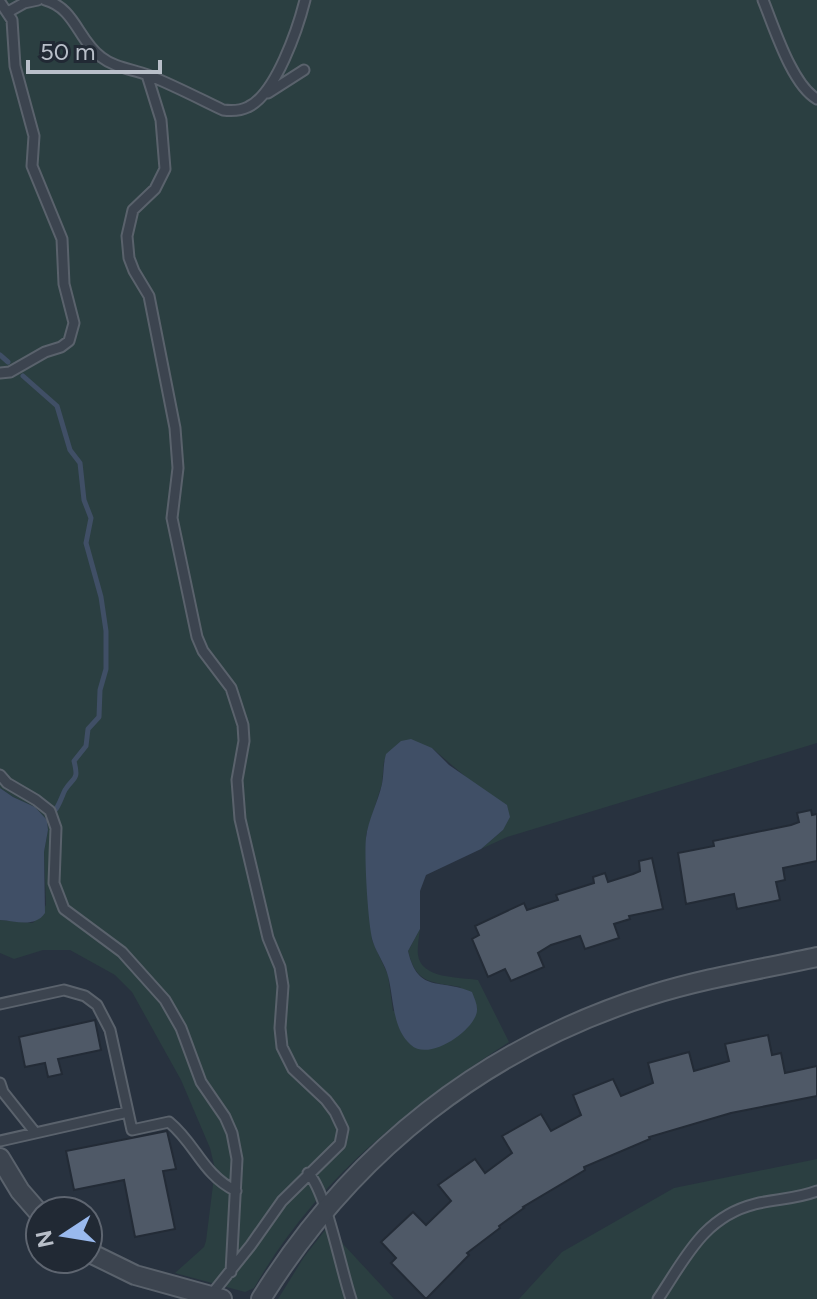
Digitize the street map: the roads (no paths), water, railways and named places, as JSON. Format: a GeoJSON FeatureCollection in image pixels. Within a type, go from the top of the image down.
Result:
{"type":"FeatureCollection","features":[{"type":"Feature","properties":{"kind":"street"},"geometry":{"type":"LineString","coordinates":[[261,1299],[300,1241],[374,1157],[414,1121],[479,1074],[543,1039],[652,994],[817,957]]}},
{"type":"Feature","properties":{"kind":"street"},"geometry":{"type":"LineString","coordinates":[[0,1158],[24,1196]]}},
{"type":"Feature","properties":{"kind":"street"},"geometry":{"type":"LineString","coordinates":[[104,1260],[135,1275],[213,1298]]}},
{"type":"Feature","properties":{"kind":"lane"},"geometry":{"type":"LineString","coordinates":[[8,12],[24,3],[38,0]]}},
{"type":"Feature","properties":{"kind":"lane"},"geometry":{"type":"LineString","coordinates":[[45,0],[58,3],[101,58],[223,110],[248,108],[304,70]]}},
{"type":"Feature","properties":{"kind":"lane"},"geometry":{"type":"LineString","coordinates":[[259,99],[274,79],[289,47],[305,0]]}},
{"type":"Feature","properties":{"kind":"lane"},"geometry":{"type":"LineString","coordinates":[[763,0],[793,68],[805,89],[817,99]]}},
{"type":"Feature","properties":{"kind":"lane"},"geometry":{"type":"LineString","coordinates":[[0,2],[8,12],[14,30],[15,66],[34,136],[32,166],[62,239],[64,284],[74,323],[69,341],[61,347],[45,352],[10,372],[0,373]]}},
{"type":"Feature","properties":{"kind":"lane"},"geometry":{"type":"LineString","coordinates":[[147,75],[161,120],[165,169],[161,181],[133,210],[127,236],[129,258],[149,296],[175,428],[178,468],[172,518],[197,637],[203,651],[231,688],[243,725],[244,741],[237,780],[240,819],[264,923],[282,977],[282,1047],[293,1069],[326,1100],[343,1129],[340,1144],[282,1201],[213,1298]]}},
{"type":"Feature","properties":{"kind":"lane"},"geometry":{"type":"LineString","coordinates":[[0,775],[7,783],[46,807],[52,816],[56,835],[54,883],[64,909],[122,952],[174,1012],[201,1082],[225,1117],[237,1159],[231,1272]]}},
{"type":"Feature","properties":{"kind":"lane"},"geometry":{"type":"LineString","coordinates":[[0,1004],[64,990],[85,996],[97,1005],[110,1030],[132,1130],[169,1122],[215,1179],[236,1191]]}},
{"type":"Feature","properties":{"kind":"lane"},"geometry":{"type":"LineString","coordinates":[[0,1083],[3,1092],[34,1131]]}},
{"type":"Feature","properties":{"kind":"lane"},"geometry":{"type":"LineString","coordinates":[[0,1141],[128,1112]]}},
{"type":"Feature","properties":{"kind":"lane"},"geometry":{"type":"LineString","coordinates":[[308,1173],[326,1209],[351,1299]]}},
{"type":"Feature","properties":{"kind":"lane"},"geometry":{"type":"LineString","coordinates":[[658,1299],[689,1249],[721,1221],[746,1207],[817,1191]]}},
{"type":"Feature","properties":{"kind":"water"},"geometry":{"type":"Polygon","coordinates":[[[411,739],[432,748],[449,765],[507,805],[510,817],[503,830],[481,849],[426,875],[420,891],[420,929],[408,951],[412,965],[424,979],[472,992],[477,1009],[472,1022],[457,1037],[427,1050],[411,1045],[400,1031],[388,976],[371,934],[366,875],[367,831],[382,784],[386,754],[401,741],[411,739]]]}},
{"type":"Feature","properties":{"kind":"water"},"geometry":{"type":"Polygon","coordinates":[[[0,788],[35,807],[47,820],[45,913],[36,921],[0,920],[0,788]]]}},
{"type":"Feature","properties":{"kind":"waterway"},"geometry":{"type":"LineString","coordinates":[[0,355],[8,362]]}},
{"type":"Feature","properties":{"kind":"waterway"},"geometry":{"type":"LineString","coordinates":[[23,376],[57,406],[70,450],[80,463],[84,500],[91,518],[86,543],[101,597],[106,631],[106,669],[100,690],[99,717],[88,729],[86,746],[74,761],[75,778],[56,809]]}}]}
